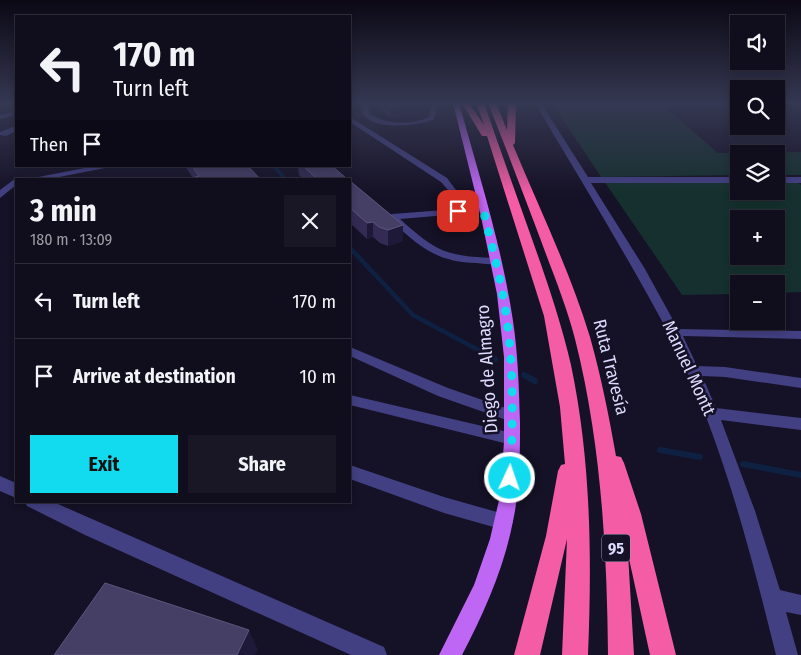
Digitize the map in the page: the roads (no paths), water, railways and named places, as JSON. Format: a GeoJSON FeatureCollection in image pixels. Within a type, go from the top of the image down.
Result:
{"type":"FeatureCollection","features":[{"type":"Feature","properties":{"kind":"highway"},"geometry":{"type":"LineString","coordinates":[[489,134],[503,150]]}},
{"type":"Feature","properties":{"kind":"highway","name":"Ruta Travesía"},"geometry":{"type":"LineString","coordinates":[[495,134],[574,311],[592,375],[605,442],[617,558],[621,655]]}},
{"type":"Feature","properties":{"kind":"highway","name":"Ruta Travesía"},"geometry":{"type":"LineString","coordinates":[[499,134],[554,326],[568,397],[578,553],[575,655]]}},
{"type":"Feature","properties":{"kind":"highway"},"geometry":{"type":"LineString","coordinates":[[503,150],[506,134]]}},
{"type":"Feature","properties":{"kind":"highway"},"geometry":{"type":"LineString","coordinates":[[527,655],[557,536],[572,442]]}},
{"type":"Feature","properties":{"kind":"highway"},"geometry":{"type":"LineString","coordinates":[[605,442],[630,514],[663,655]]}},
{"type":"Feature","properties":{"kind":"main road","name":"Diego de Almagro"},"geometry":{"type":"LineString","coordinates":[[450,655],[480,597],[494,558],[504,522],[509,492],[512,439],[507,324],[496,261],[464,134]]}},
{"type":"Feature","properties":{"kind":"street"},"geometry":{"type":"LineString","coordinates":[[372,134],[444,180],[452,190],[448,212]]}},
{"type":"Feature","properties":{"kind":"street","name":"Manuel Montt"},"geometry":{"type":"LineString","coordinates":[[557,134],[586,180],[674,333],[693,371],[743,501],[787,655]]}},
{"type":"Feature","properties":{"kind":"street"},"geometry":{"type":"LineString","coordinates":[[38,178],[105,167]]}},
{"type":"Feature","properties":{"kind":"street"},"geometry":{"type":"LineString","coordinates":[[586,180],[730,180]]}},
{"type":"Feature","properties":{"kind":"street"},"geometry":{"type":"LineString","coordinates":[[785,180],[801,180]]}},
{"type":"Feature","properties":{"kind":"street"},"geometry":{"type":"LineString","coordinates":[[0,195],[15,182]]}},
{"type":"Feature","properties":{"kind":"street"},"geometry":{"type":"LineString","coordinates":[[483,209],[389,215],[421,242],[439,253],[464,259],[496,261]]}},
{"type":"Feature","properties":{"kind":"street"},"geometry":{"type":"LineString","coordinates":[[674,333],[801,335]]}},
{"type":"Feature","properties":{"kind":"street"},"geometry":{"type":"LineString","coordinates":[[351,351],[443,392],[512,416]]}},
{"type":"Feature","properties":{"kind":"street"},"geometry":{"type":"LineString","coordinates":[[693,371],[725,372],[801,383]]}},
{"type":"Feature","properties":{"kind":"street"},"geometry":{"type":"LineString","coordinates":[[351,400],[512,439]]}},
{"type":"Feature","properties":{"kind":"street"},"geometry":{"type":"LineString","coordinates":[[710,413],[801,424]]}},
{"type":"Feature","properties":{"kind":"street"},"geometry":{"type":"LineString","coordinates":[[351,472],[444,505],[504,522]]}},
{"type":"Feature","properties":{"kind":"street"},"geometry":{"type":"LineString","coordinates":[[0,482],[15,490]]}},
{"type":"Feature","properties":{"kind":"street"},"geometry":{"type":"LineString","coordinates":[[37,503],[100,533],[376,655]]}},
{"type":"Feature","properties":{"kind":"street"},"geometry":{"type":"LineString","coordinates":[[772,599],[801,605]]}},
{"type":"Feature","properties":{"kind":"waterway"},"geometry":{"type":"LineString","coordinates":[[275,167],[284,178]]}},
{"type":"Feature","properties":{"kind":"waterway"},"geometry":{"type":"LineString","coordinates":[[351,249],[413,315],[482,352]]}},
{"type":"Feature","properties":{"kind":"waterway"},"geometry":{"type":"LineString","coordinates":[[480,351],[495,359]]}},
{"type":"Feature","properties":{"kind":"waterway"},"geometry":{"type":"LineString","coordinates":[[524,375],[535,381]]}},
{"type":"Feature","properties":{"kind":"waterway"},"geometry":{"type":"LineString","coordinates":[[660,450],[700,457]]}},
{"type":"Feature","properties":{"kind":"waterway"},"geometry":{"type":"LineString","coordinates":[[743,464],[801,475]]}}]}
